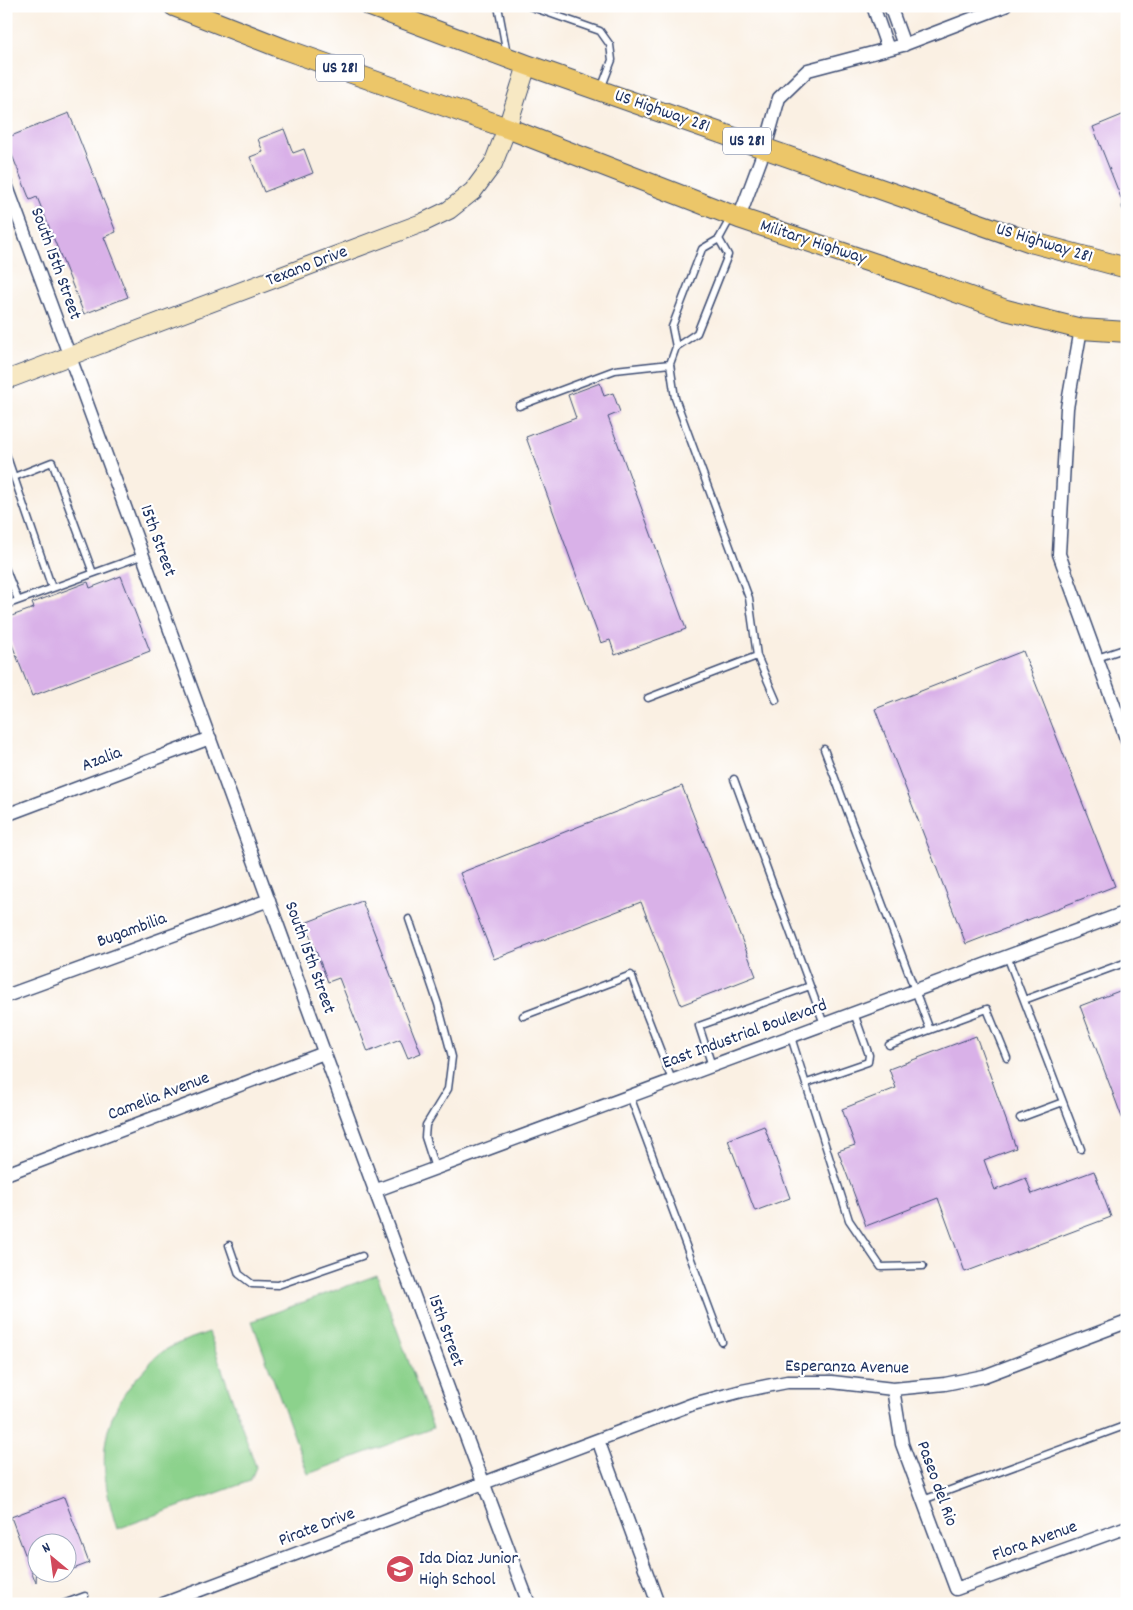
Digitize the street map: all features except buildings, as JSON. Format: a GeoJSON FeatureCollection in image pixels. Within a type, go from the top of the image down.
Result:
{"type":"FeatureCollection","features":[{"type":"Feature","properties":{"kind":"main road","name":"US 281"},"geometry":{"type":"LineString","coordinates":[[174,6],[284,49],[507,128]]}},
{"type":"Feature","properties":{"kind":"main road","name":"US Highway 281"},"geometry":{"type":"LineString","coordinates":[[370,6],[526,65],[1034,243],[1127,268]]}},
{"type":"Feature","properties":{"kind":"main road","name":"Military Highway"},"geometry":{"type":"LineString","coordinates":[[507,128],[735,216],[1006,310],[1081,329],[1127,332]]}},
{"type":"Feature","properties":{"kind":"street"},"geometry":{"type":"LineString","coordinates":[[873,6],[888,49]]}},
{"type":"Feature","properties":{"kind":"street"},"geometry":{"type":"LineString","coordinates":[[890,6],[904,45]]}},
{"type":"Feature","properties":{"kind":"street"},"geometry":{"type":"LineString","coordinates":[[735,216],[765,148],[779,98],[808,70],[904,45],[1005,6]]}},
{"type":"Feature","properties":{"kind":"street","name":"Texano Drive"},"geometry":{"type":"LineString","coordinates":[[6,380],[422,223],[449,210],[473,191],[493,164],[507,128],[526,65]]}},
{"type":"Feature","properties":{"kind":"street","name":"South 15th Street"},"geometry":{"type":"LineString","coordinates":[[6,184],[70,356]]}},
{"type":"Feature","properties":{"kind":"street"},"geometry":{"type":"LineString","coordinates":[[1081,329],[1067,408],[1059,554],[1127,741]]}},
{"type":"Feature","properties":{"kind":"street","name":"15th Street"},"geometry":{"type":"LineString","coordinates":[[70,356],[210,738]]}},
{"type":"Feature","properties":{"kind":"street","name":"South 15th Street"},"geometry":{"type":"LineString","coordinates":[[210,738],[374,1191]]}},
{"type":"Feature","properties":{"kind":"street","name":"Azalia"},"geometry":{"type":"LineString","coordinates":[[6,815],[210,738]]}},
{"type":"Feature","properties":{"kind":"street","name":"Bugambilia"},"geometry":{"type":"LineString","coordinates":[[6,996],[269,900]]}},
{"type":"Feature","properties":{"kind":"street","name":"East Industrial Boulevard"},"geometry":{"type":"LineString","coordinates":[[374,1191],[1127,912]]}},
{"type":"Feature","properties":{"kind":"street","name":"Camelia Avenue"},"geometry":{"type":"LineString","coordinates":[[6,1174],[324,1053]]}},
{"type":"Feature","properties":{"kind":"street","name":"15th Street"},"geometry":{"type":"LineString","coordinates":[[374,1191],[483,1482]]}},
{"type":"Feature","properties":{"kind":"street","name":"Esperanza Avenue"},"geometry":{"type":"LineString","coordinates":[[483,1482],[694,1404],[742,1391],[787,1382],[832,1382],[893,1389],[945,1384],[984,1376],[1127,1322]]}},
{"type":"Feature","properties":{"kind":"street","name":"Paseo del Rio"},"geometry":{"type":"LineString","coordinates":[[893,1389],[902,1444],[956,1589]]}},
{"type":"Feature","properties":{"kind":"street"},"geometry":{"type":"LineString","coordinates":[[598,1440],[658,1604]]}},
{"type":"Feature","properties":{"kind":"street"},"geometry":{"type":"LineString","coordinates":[[483,1482],[528,1604]]}},
{"type":"Feature","properties":{"kind":"street","name":"Pirate Drive"},"geometry":{"type":"LineString","coordinates":[[163,1604],[284,1560],[483,1482]]}},
{"type":"Feature","properties":{"kind":"street","name":"Flora Avenue"},"geometry":{"type":"LineString","coordinates":[[956,1589],[1127,1528]]}},
{"type":"Feature","properties":{"kind":"lane"},"geometry":{"type":"LineString","coordinates":[[498,6],[508,58]]}},
{"type":"Feature","properties":{"kind":"lane"},"geometry":{"type":"LineString","coordinates":[[529,6],[600,31],[610,45],[612,60],[600,90]]}},
{"type":"Feature","properties":{"kind":"lane"},"geometry":{"type":"LineString","coordinates":[[735,216],[720,239],[702,249],[672,327],[676,346],[670,364],[675,398],[748,598],[757,656],[776,700]]}},
{"type":"Feature","properties":{"kind":"lane"},"geometry":{"type":"LineString","coordinates":[[676,346],[698,333],[728,255],[720,239]]}},
{"type":"Feature","properties":{"kind":"lane"},"geometry":{"type":"LineString","coordinates":[[519,406],[614,370],[670,364]]}},
{"type":"Feature","properties":{"kind":"lane"},"geometry":{"type":"LineString","coordinates":[[6,454],[52,588]]}},
{"type":"Feature","properties":{"kind":"lane"},"geometry":{"type":"LineString","coordinates":[[14,477],[52,462],[93,574]]}},
{"type":"Feature","properties":{"kind":"lane"},"geometry":{"type":"LineString","coordinates":[[6,605],[144,555]]}},
{"type":"Feature","properties":{"kind":"lane"},"geometry":{"type":"LineString","coordinates":[[6,570],[18,600]]}},
{"type":"Feature","properties":{"kind":"lane"},"geometry":{"type":"LineString","coordinates":[[1097,658],[1127,648]]}},
{"type":"Feature","properties":{"kind":"lane"},"geometry":{"type":"LineString","coordinates":[[648,698],[757,656]]}},
{"type":"Feature","properties":{"kind":"lane"},"geometry":{"type":"LineString","coordinates":[[824,749],[930,1030]]}},
{"type":"Feature","properties":{"kind":"lane"},"geometry":{"type":"LineString","coordinates":[[734,779],[824,1024]]}},
{"type":"Feature","properties":{"kind":"lane"},"geometry":{"type":"LineString","coordinates":[[409,919],[438,1004],[452,1057],[448,1089],[426,1124],[425,1137],[435,1168]]}},
{"type":"Feature","properties":{"kind":"lane"},"geometry":{"type":"LineString","coordinates":[[1007,956],[1082,1149]]}},
{"type":"Feature","properties":{"kind":"lane"},"geometry":{"type":"LineString","coordinates":[[1024,1000],[1127,962]]}},
{"type":"Feature","properties":{"kind":"lane"},"geometry":{"type":"LineString","coordinates":[[523,1016],[630,975],[672,1080]]}},
{"type":"Feature","properties":{"kind":"lane"},"geometry":{"type":"LineString","coordinates":[[712,1066],[698,1026],[810,986]]}},
{"type":"Feature","properties":{"kind":"lane"},"geometry":{"type":"LineString","coordinates":[[889,1045],[987,1009],[1006,1058]]}},
{"type":"Feature","properties":{"kind":"lane"},"geometry":{"type":"LineString","coordinates":[[807,1083],[868,1062],[869,1055],[854,1013]]}},
{"type":"Feature","properties":{"kind":"lane"},"geometry":{"type":"LineString","coordinates":[[791,1037],[849,1220],[881,1267],[923,1266]]}},
{"type":"Feature","properties":{"kind":"lane"},"geometry":{"type":"LineString","coordinates":[[630,1096],[722,1342]]}},
{"type":"Feature","properties":{"kind":"lane"},"geometry":{"type":"LineString","coordinates":[[1020,1118],[1063,1102]]}},
{"type":"Feature","properties":{"kind":"lane"},"geometry":{"type":"LineString","coordinates":[[229,1245],[239,1274],[252,1284],[278,1285],[362,1256]]}},
{"type":"Feature","properties":{"kind":"lane"},"geometry":{"type":"LineString","coordinates":[[923,1500],[1127,1425]]}},
{"type":"Feature","properties":{"kind":"lane"},"geometry":{"type":"LineString","coordinates":[[63,1604],[85,1596]]}},
{"type":"Feature","properties":{"kind":"green space"},"geometry":{"type":"Polygon","coordinates":[[[377,1275],[433,1428],[308,1474],[252,1321],[377,1275]]]}},
{"type":"Feature","properties":{"kind":"green space"},"geometry":{"type":"Polygon","coordinates":[[[209,1332],[256,1467],[250,1481],[117,1529],[106,1486],[104,1465],[109,1427],[116,1409],[127,1390],[157,1356],[175,1345],[209,1332]]]}},
{"type":"Feature","properties":{"kind":"place","name":"Ida Diaz Junior High School"},"geometry":{"type":"Point","coordinates":[400,1569]}}]}
